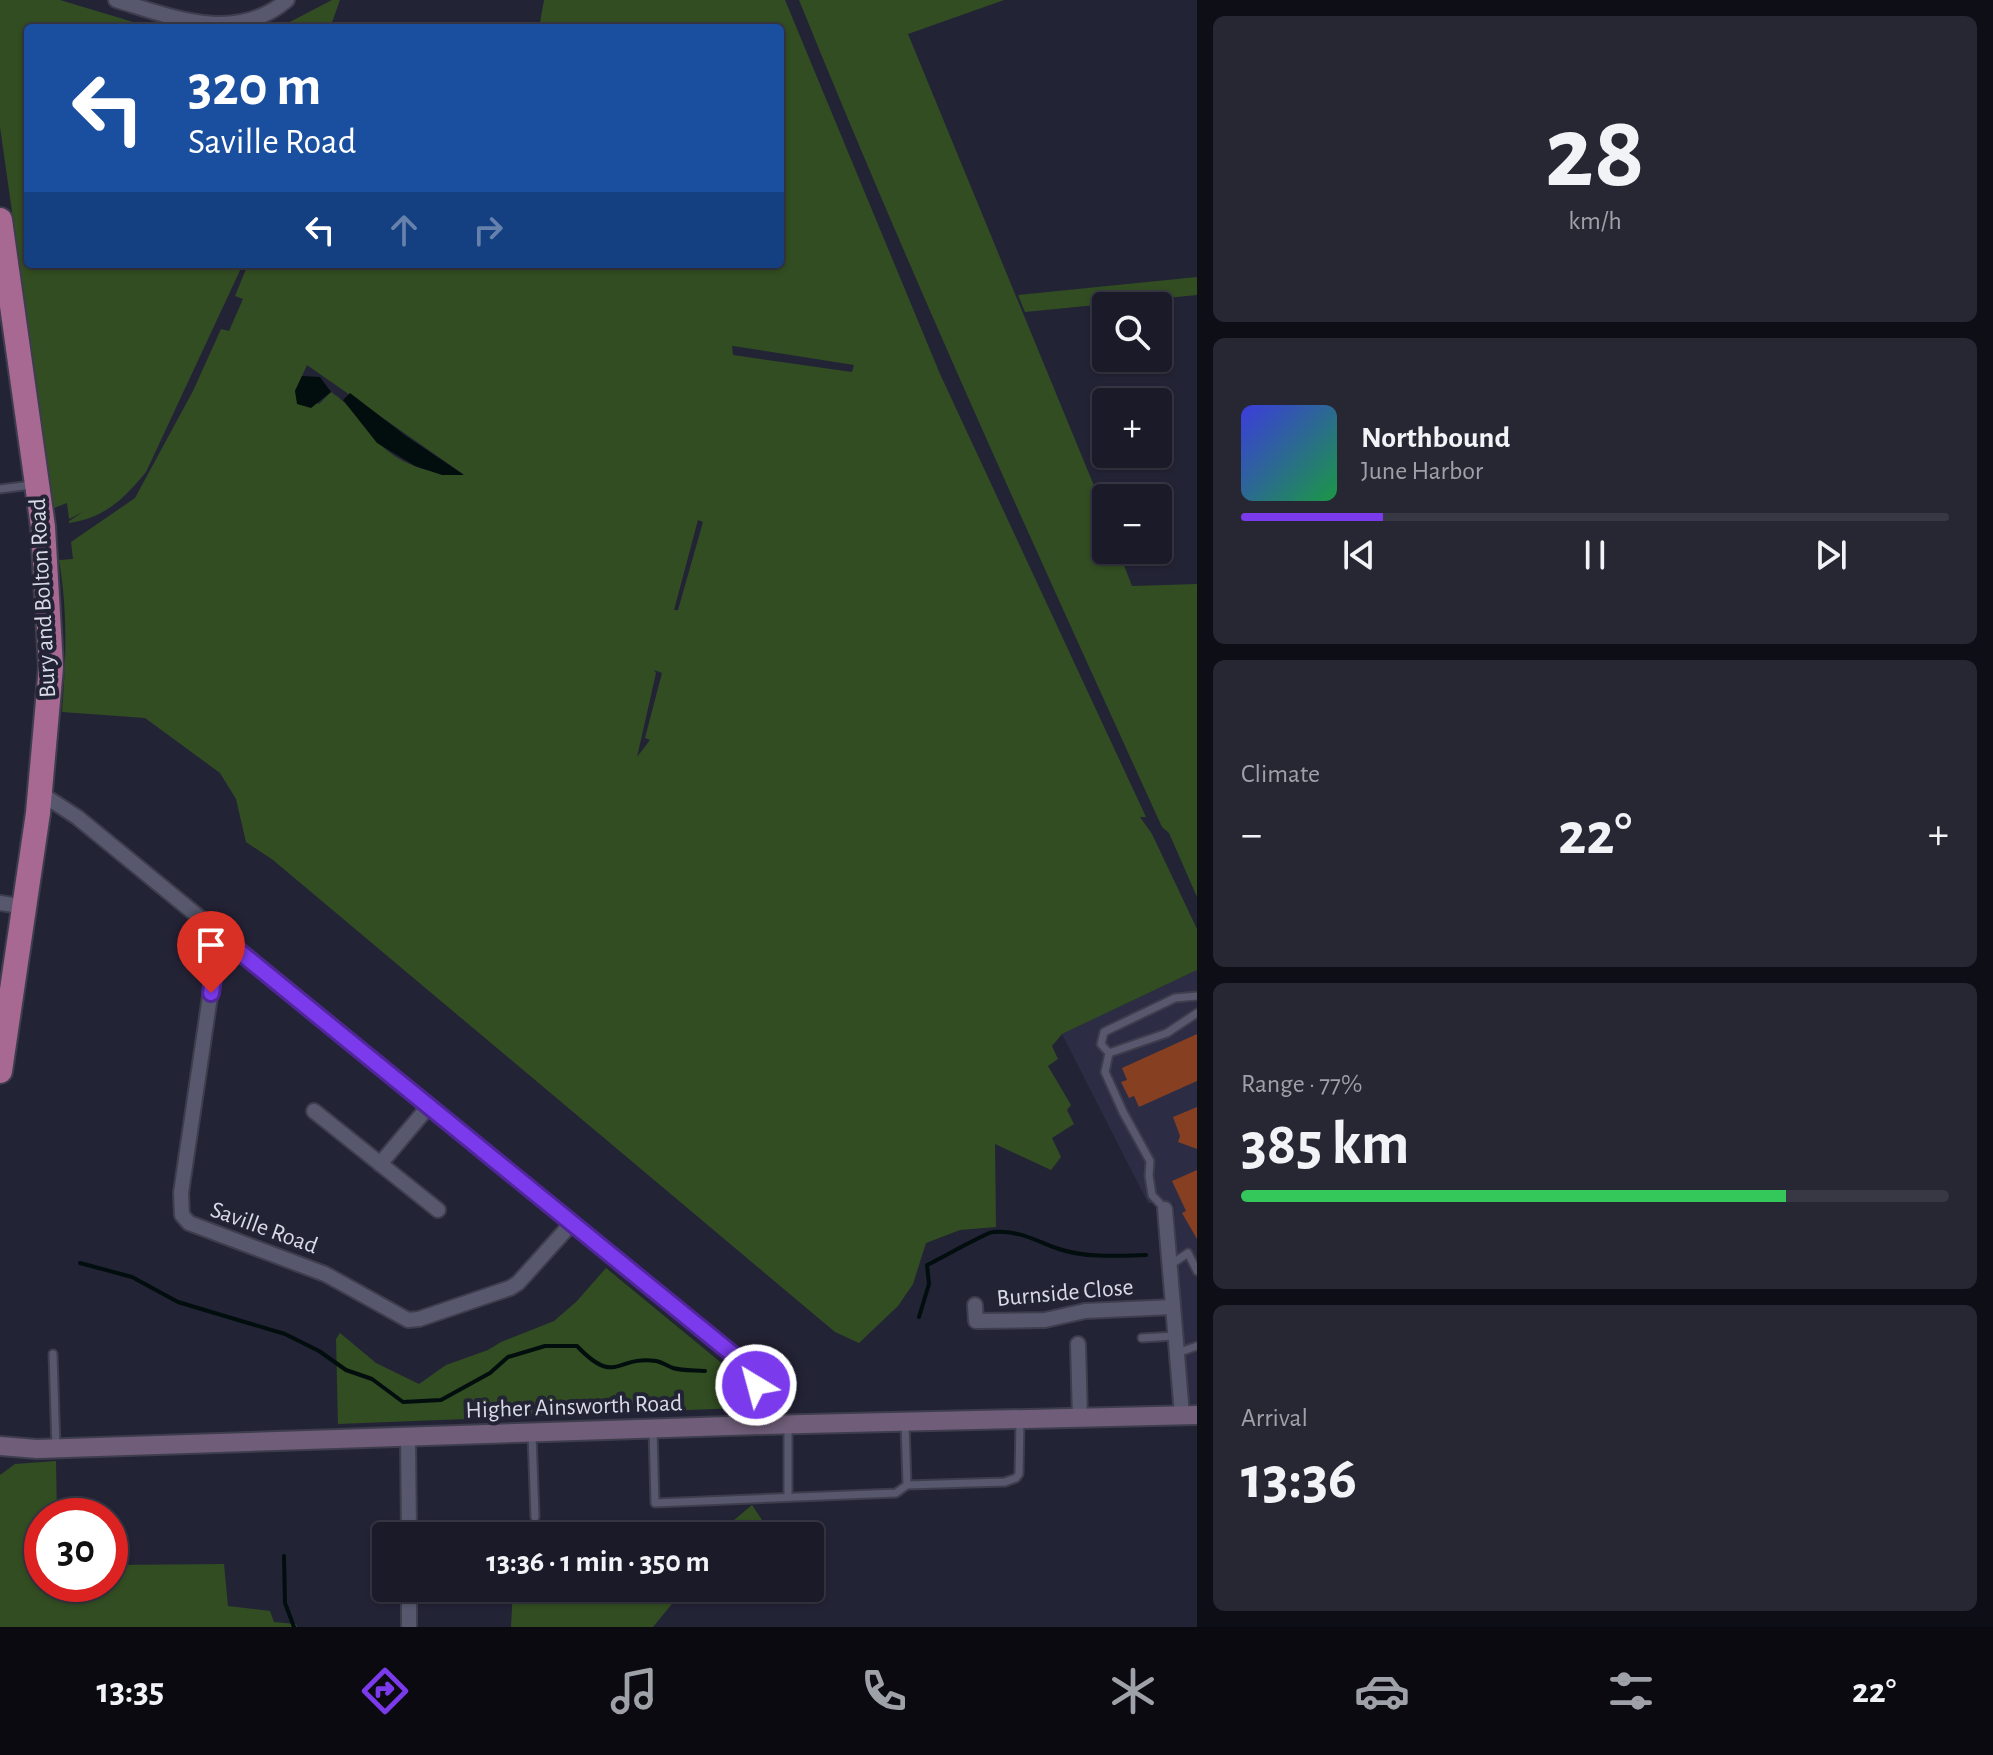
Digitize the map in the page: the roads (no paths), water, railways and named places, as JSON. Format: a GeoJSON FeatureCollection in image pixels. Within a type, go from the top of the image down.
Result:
{"type":"FeatureCollection","features":[{"type":"Feature","properties":{"kind":"highway","name":"Bury and Bolton Road"},"geometry":{"type":"LineString","coordinates":[[0,220],[13,344],[38,484],[51,667],[26,907],[0,1071]]}},
{"type":"Feature","properties":{"kind":"main road","name":"Higher Ainsworth Road"},"geometry":{"type":"LineString","coordinates":[[0,1446],[56,1448],[788,1424],[1189,1415]]}},
{"type":"Feature","properties":{"kind":"street"},"geometry":{"type":"LineString","coordinates":[[116,0],[201,24]]}},
{"type":"Feature","properties":{"kind":"street"},"geometry":{"type":"LineString","coordinates":[[233,24],[257,17],[287,0]]}},
{"type":"Feature","properties":{"kind":"street"},"geometry":{"type":"LineString","coordinates":[[40,793],[77,817],[747,1368],[756,1385],[759,1425]]}},
{"type":"Feature","properties":{"kind":"street"},"geometry":{"type":"LineString","coordinates":[[0,903],[26,907]]}},
{"type":"Feature","properties":{"kind":"street","name":"Saville Road"},"geometry":{"type":"LineString","coordinates":[[219,935],[181,1193],[182,1215],[189,1223],[325,1274],[408,1320],[510,1288],[572,1223]]}},
{"type":"Feature","properties":{"kind":"street"},"geometry":{"type":"LineString","coordinates":[[380,1164],[429,1106]]}},
{"type":"Feature","properties":{"kind":"street"},"geometry":{"type":"LineString","coordinates":[[314,1111],[438,1210]]}},
{"type":"Feature","properties":{"kind":"street"},"geometry":{"type":"LineString","coordinates":[[1165,1209],[1175,1336],[1189,1415]]}},
{"type":"Feature","properties":{"kind":"street","name":"Burnside Close"},"geometry":{"type":"LineString","coordinates":[[975,1305],[976,1321],[1045,1320],[1085,1311],[1173,1307]]}},
{"type":"Feature","properties":{"kind":"street"},"geometry":{"type":"LineString","coordinates":[[1078,1344],[1080,1418]]}},
{"type":"Feature","properties":{"kind":"street"},"geometry":{"type":"LineString","coordinates":[[408,1436],[409,1522]]}},
{"type":"Feature","properties":{"kind":"street"},"geometry":{"type":"LineString","coordinates":[[409,1602],[409,1627]]}},
{"type":"Feature","properties":{"kind":"lane"},"geometry":{"type":"LineString","coordinates":[[0,489],[38,484]]}},
{"type":"Feature","properties":{"kind":"lane"},"geometry":{"type":"LineString","coordinates":[[1109,1053],[1101,1044],[1104,1032],[1175,998],[1197,996]]}},
{"type":"Feature","properties":{"kind":"lane"},"geometry":{"type":"LineString","coordinates":[[1109,1053],[1167,1033],[1197,1013]]}},
{"type":"Feature","properties":{"kind":"lane"},"geometry":{"type":"LineString","coordinates":[[1109,1053],[1105,1072],[1150,1161],[1152,1195],[1165,1209]]}},
{"type":"Feature","properties":{"kind":"lane"},"geometry":{"type":"LineString","coordinates":[[1170,1265],[1188,1253],[1197,1271]]}},
{"type":"Feature","properties":{"kind":"lane"},"geometry":{"type":"LineString","coordinates":[[1142,1338],[1175,1336]]}},
{"type":"Feature","properties":{"kind":"lane"},"geometry":{"type":"LineString","coordinates":[[1177,1353],[1197,1346]]}},
{"type":"Feature","properties":{"kind":"lane"},"geometry":{"type":"LineString","coordinates":[[53,1354],[56,1448]]}},
{"type":"Feature","properties":{"kind":"lane"},"geometry":{"type":"LineString","coordinates":[[653,1428],[655,1503],[896,1493],[907,1485],[1005,1482],[1019,1474],[1020,1419]]}},
{"type":"Feature","properties":{"kind":"lane"},"geometry":{"type":"LineString","coordinates":[[905,1422],[907,1485]]}},
{"type":"Feature","properties":{"kind":"lane"},"geometry":{"type":"LineString","coordinates":[[788,1424],[788,1496]]}},
{"type":"Feature","properties":{"kind":"lane"},"geometry":{"type":"LineString","coordinates":[[532,1432],[535,1517]]}},
{"type":"Feature","properties":{"kind":"waterway"},"geometry":{"type":"LineString","coordinates":[[919,1317],[929,1284],[927,1265],[993,1232],[1019,1234],[1080,1254],[1146,1255]]}},
{"type":"Feature","properties":{"kind":"waterway"},"geometry":{"type":"LineString","coordinates":[[80,1263],[132,1277],[178,1302],[285,1334],[319,1351],[346,1370],[372,1379],[403,1402],[441,1400],[490,1373],[508,1357],[545,1346],[577,1346],[600,1365],[609,1367],[643,1360],[677,1369],[705,1371]]}},
{"type":"Feature","properties":{"kind":"waterway"},"geometry":{"type":"LineString","coordinates":[[284,1556],[285,1603],[294,1627]]}}]}
